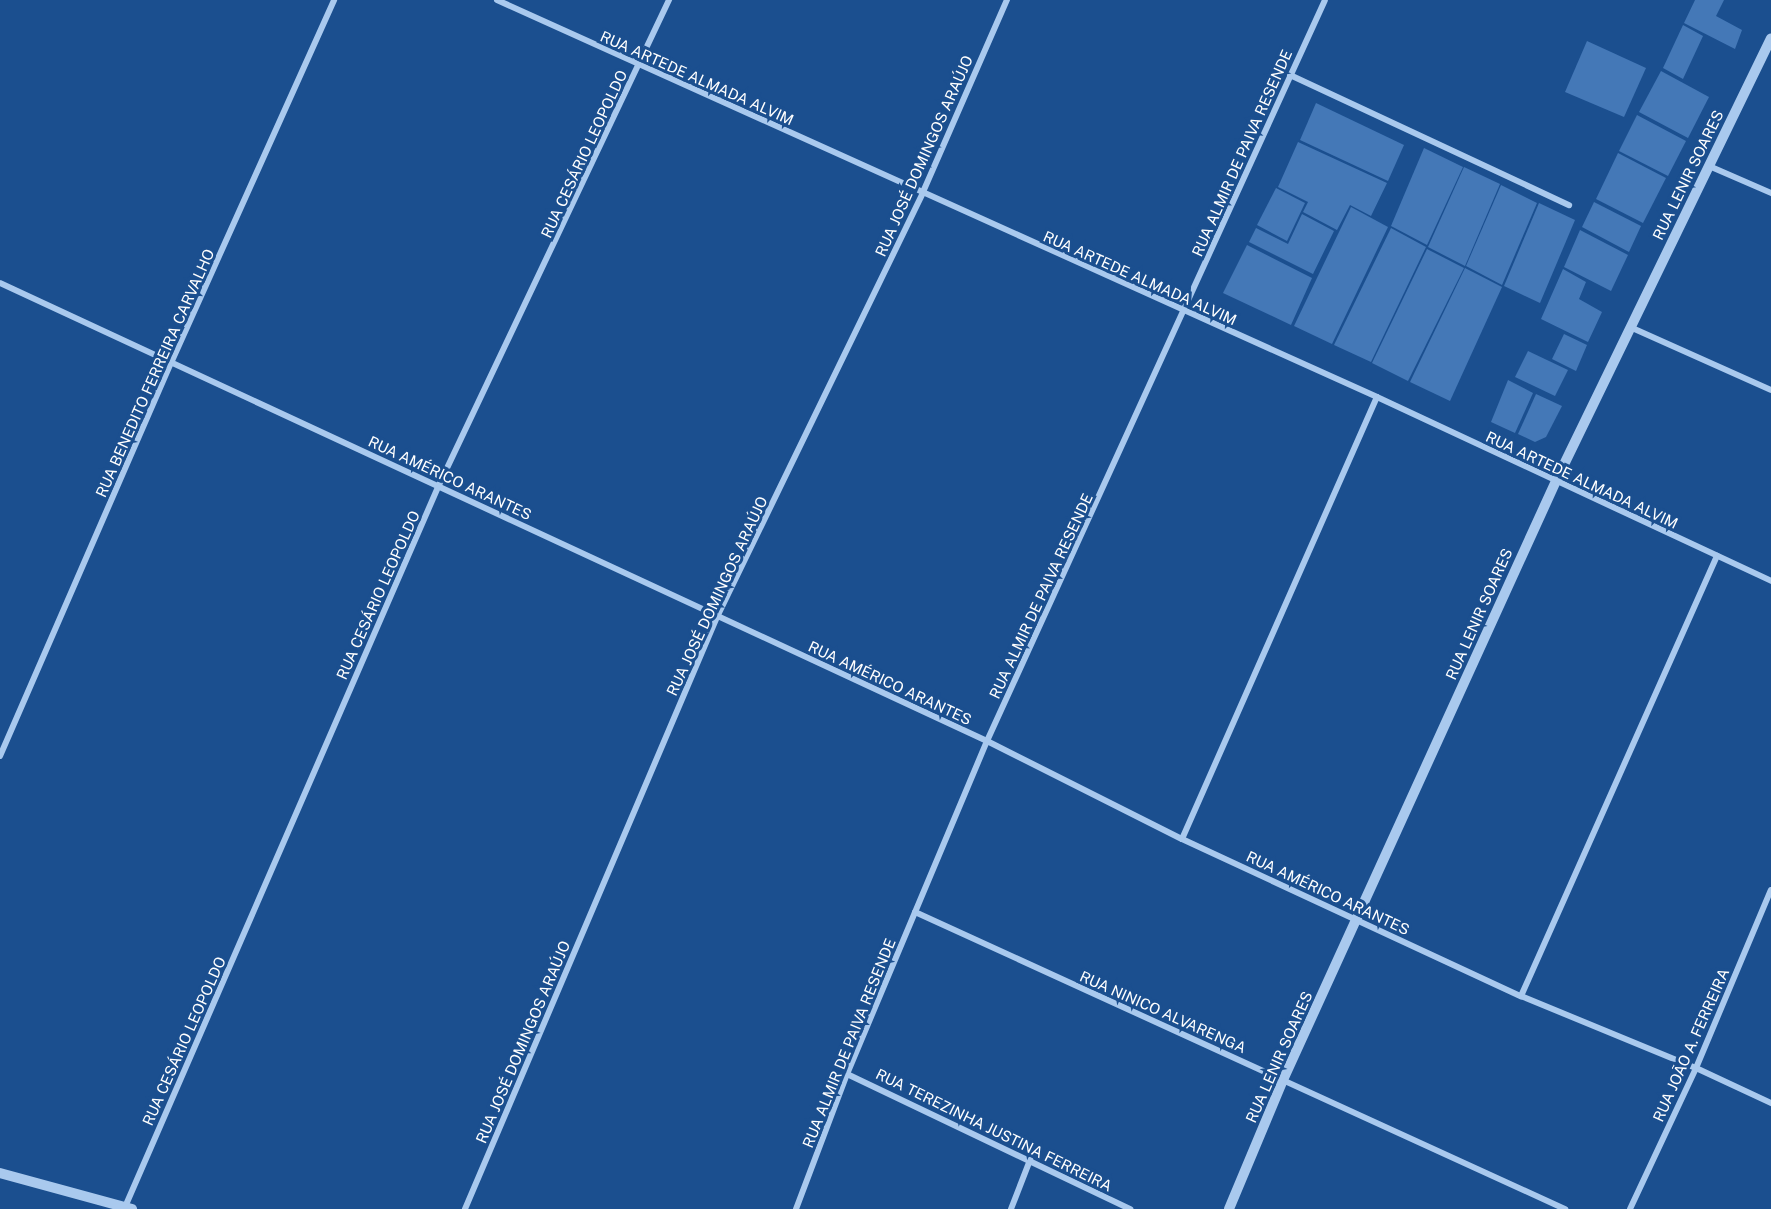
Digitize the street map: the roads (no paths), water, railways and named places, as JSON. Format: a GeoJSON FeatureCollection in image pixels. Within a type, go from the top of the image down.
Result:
{"type":"FeatureCollection","features":[{"type":"Feature","properties":{"kind":"street","name":"RUA BENEDITO FERREIRA CARVALHO"},"geometry":{"type":"LineString","coordinates":[[0,756],[171,363],[334,0]]}},
{"type":"Feature","properties":{"kind":"street","name":"RUA ARTEDE ALMADA ALVIM"},"geometry":{"type":"LineString","coordinates":[[497,0],[1377,398],[1771,581]]}},
{"type":"Feature","properties":{"kind":"street","name":"RUA CESÁRIO LEOPOLDO"},"geometry":{"type":"LineString","coordinates":[[128,1208],[439,485],[669,0]]}},
{"type":"Feature","properties":{"kind":"street","name":"RUA JOSÉ DOMINGOS ARAÚJO"},"geometry":{"type":"LineString","coordinates":[[465,1209],[717,617],[923,192],[1007,0]]}},
{"type":"Feature","properties":{"kind":"street","name":"RUA ALMIR DE PAIVA RESENDE"},"geometry":{"type":"LineString","coordinates":[[796,1209],[847,1074],[987,741],[1325,0]]}},
{"type":"Feature","properties":{"kind":"street","name":"RUA LENIR SOARES"},"geometry":{"type":"LineString","coordinates":[[1229,1209],[1283,1080],[1556,481],[1771,38]]}},
{"type":"Feature","properties":{"kind":"street"},"geometry":{"type":"LineString","coordinates":[[1290,75],[1569,205]]}},
{"type":"Feature","properties":{"kind":"street"},"geometry":{"type":"LineString","coordinates":[[1709,166],[1771,194]]}},
{"type":"Feature","properties":{"kind":"street","name":"RUA AMÉRICO ARANTES"},"geometry":{"type":"LineString","coordinates":[[0,283],[987,741],[1182,839],[1521,996],[1771,1102]]}},
{"type":"Feature","properties":{"kind":"street"},"geometry":{"type":"LineString","coordinates":[[1630,327],[1771,390]]}},
{"type":"Feature","properties":{"kind":"street"},"geometry":{"type":"LineString","coordinates":[[1182,839],[1377,398]]}},
{"type":"Feature","properties":{"kind":"street"},"geometry":{"type":"LineString","coordinates":[[1521,996],[1717,556]]}},
{"type":"Feature","properties":{"kind":"street","name":"RUA JOÃO A. FERREIRA"},"geometry":{"type":"LineString","coordinates":[[1630,1209],[1695,1068],[1771,890]]}},
{"type":"Feature","properties":{"kind":"street","name":"RUA NINICO ALVARENGA"},"geometry":{"type":"LineString","coordinates":[[915,912],[1565,1209]]}},
{"type":"Feature","properties":{"kind":"street","name":"RUA TEREZINHA JUSTINA FERREIRA"},"geometry":{"type":"LineString","coordinates":[[847,1074],[1130,1209]]}},
{"type":"Feature","properties":{"kind":"street"},"geometry":{"type":"LineString","coordinates":[[1011,1209],[1030,1160]]}},
{"type":"Feature","properties":{"kind":"street"},"geometry":{"type":"LineString","coordinates":[[0,1173],[128,1208]]}}]}
